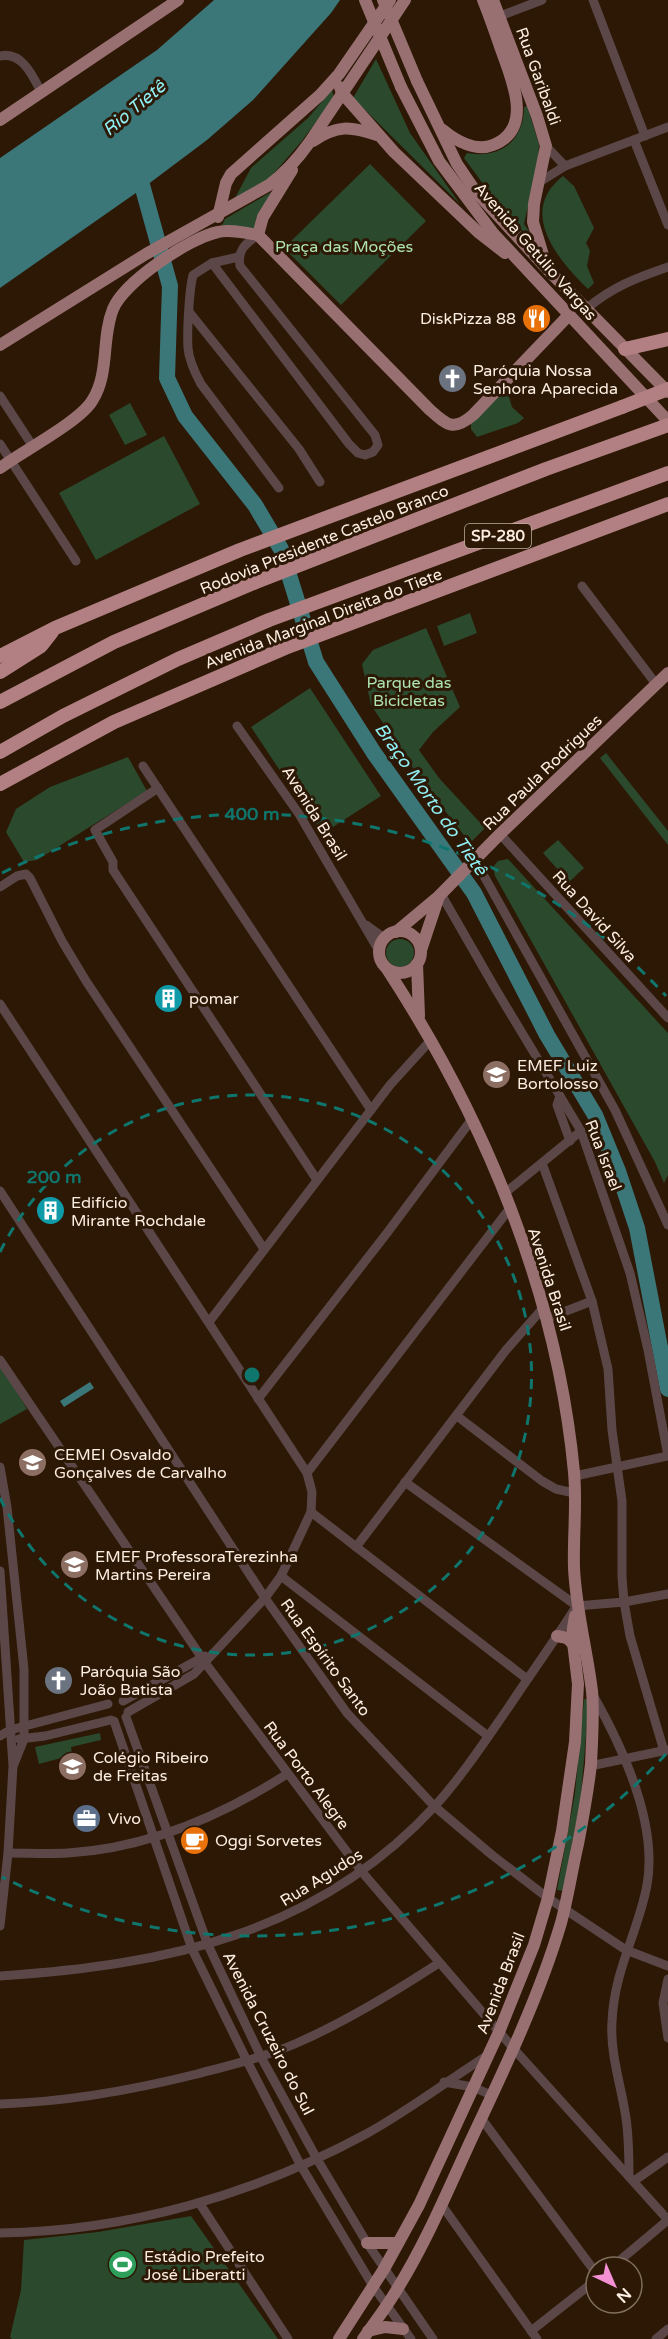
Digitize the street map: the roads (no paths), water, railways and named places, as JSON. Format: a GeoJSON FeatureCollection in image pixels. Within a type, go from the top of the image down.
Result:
{"type":"FeatureCollection","features":[{"type":"Feature","properties":{"kind":"highway"},"geometry":{"type":"LineString","coordinates":[[625,349],[668,339]]}},
{"type":"Feature","properties":{"kind":"highway"},"geometry":{"type":"LineString","coordinates":[[0,656],[55,628],[240,550],[668,391]]}},
{"type":"Feature","properties":{"kind":"highway","name":"Rodovia Presidente Castelo Branco"},"geometry":{"type":"LineString","coordinates":[[0,702],[114,642],[256,582],[546,469],[645,434],[668,423]]}},
{"type":"Feature","properties":{"kind":"highway","name":"SP-280"},"geometry":{"type":"LineString","coordinates":[[0,752],[63,716],[178,659],[269,620],[668,473]]}},
{"type":"Feature","properties":{"kind":"highway","name":"Avenida Marginal Direita do Tiete"},"geometry":{"type":"LineString","coordinates":[[0,784],[114,722],[285,648],[668,504]]}},
{"type":"Feature","properties":{"kind":"highway"},"geometry":{"type":"LineString","coordinates":[[0,672],[41,646],[55,628]]}},
{"type":"Feature","properties":{"kind":"main road"},"geometry":{"type":"LineString","coordinates":[[0,120],[178,0]]}},
{"type":"Feature","properties":{"kind":"main road","name":"Avenida Getúlio Vargas"},"geometry":{"type":"LineString","coordinates":[[365,0],[401,87],[439,161],[493,233],[668,423]]}},
{"type":"Feature","properties":{"kind":"main road","name":"Avenida Getúlio Vargas"},"geometry":{"type":"LineString","coordinates":[[383,0],[438,125],[457,164],[476,192],[548,270],[668,391]]}},
{"type":"Feature","properties":{"kind":"main road"},"geometry":{"type":"LineString","coordinates":[[210,235],[231,174],[305,110],[402,1]]}},
{"type":"Feature","properties":{"kind":"main road"},"geometry":{"type":"LineString","coordinates":[[258,235],[263,217],[296,162],[402,1]]}},
{"type":"Feature","properties":{"kind":"main road","name":"Rua Garibaldi"},"geometry":{"type":"LineString","coordinates":[[485,2],[500,16],[546,146],[534,204],[533,222],[548,270]]}},
{"type":"Feature","properties":{"kind":"main road","name":"Rua Garibaldi"},"geometry":{"type":"LineString","coordinates":[[438,125],[463,144],[490,147],[509,134],[516,122],[516,91],[485,2]]}},
{"type":"Feature","properties":{"kind":"main road"},"geometry":{"type":"LineString","coordinates":[[339,74],[342,93],[377,135],[494,246],[521,263]]}},
{"type":"Feature","properties":{"kind":"main road"},"geometry":{"type":"LineString","coordinates":[[309,143],[326,132],[341,128],[377,135]]}},
{"type":"Feature","properties":{"kind":"main road"},"geometry":{"type":"LineString","coordinates":[[0,345],[146,254],[269,185],[296,162]]}},
{"type":"Feature","properties":{"kind":"main road"},"geometry":{"type":"LineString","coordinates":[[5,464],[79,416],[91,404],[102,378],[112,309],[125,289],[142,274],[210,235],[228,231],[258,235],[429,409],[452,426],[459,426],[473,415],[568,316]]}},
{"type":"Feature","properties":{"kind":"main road","name":"Rua Paula Rodrigues"},"geometry":{"type":"LineString","coordinates":[[396,932],[443,892],[500,834],[668,673]]}},
{"type":"Feature","properties":{"kind":"main road","name":"Rua Paula Rodrigues"},"geometry":{"type":"LineString","coordinates":[[421,950],[443,892]]}},
{"type":"Feature","properties":{"kind":"main road"},"geometry":{"type":"LineString","coordinates":[[396,932],[410,934],[421,950],[417,963],[407,972],[400,973],[387,969],[380,957],[379,951],[384,938],[396,932]]}},
{"type":"Feature","properties":{"kind":"main road","name":"Avenida Brasil"},"geometry":{"type":"LineString","coordinates":[[417,963],[419,1017]]}},
{"type":"Feature","properties":{"kind":"main road","name":"Avenida Brasil"},"geometry":{"type":"LineString","coordinates":[[365,2335],[398,2289],[441,2204],[513,2048],[551,1951],[565,1908],[590,1766],[592,1693],[577,1606],[574,1565],[575,1476],[565,1400],[546,1312],[505,1193],[472,1119],[419,1017],[387,969]]}},
{"type":"Feature","properties":{"kind":"main road","name":"Avenida Brasil"},"geometry":{"type":"LineString","coordinates":[[339,2339],[384,2269],[419,2205],[499,2032],[534,1945],[548,1898],[562,1831],[575,1742],[578,1684],[572,1632],[577,1606]]}},
{"type":"Feature","properties":{"kind":"main road"},"geometry":{"type":"LineString","coordinates":[[557,1636],[567,1638],[573,1644]]}},
{"type":"Feature","properties":{"kind":"main road"},"geometry":{"type":"LineString","coordinates":[[368,2243],[398,2243]]}},
{"type":"Feature","properties":{"kind":"main road"},"geometry":{"type":"LineString","coordinates":[[365,2335],[385,2327],[407,2334]]}},
{"type":"Feature","properties":{"kind":"street"},"geometry":{"type":"LineString","coordinates":[[500,16],[542,0]]}},
{"type":"Feature","properties":{"kind":"street"},"geometry":{"type":"LineString","coordinates":[[593,0],[645,136]]}},
{"type":"Feature","properties":{"kind":"street"},"geometry":{"type":"LineString","coordinates":[[0,56],[11,57],[24,64],[41,92]]}},
{"type":"Feature","properties":{"kind":"street"},"geometry":{"type":"LineString","coordinates":[[538,183],[565,166],[668,127]]}},
{"type":"Feature","properties":{"kind":"street"},"geometry":{"type":"LineString","coordinates":[[634,140],[668,225]]}},
{"type":"Feature","properties":{"kind":"street"},"geometry":{"type":"LineString","coordinates":[[546,146],[565,166]]}},
{"type":"Feature","properties":{"kind":"street"},"geometry":{"type":"LineString","coordinates":[[258,235],[247,243],[238,257],[212,263],[193,275],[188,349],[193,368],[201,384],[279,488]]}},
{"type":"Feature","properties":{"kind":"street"},"geometry":{"type":"LineString","coordinates":[[212,263],[349,444],[358,453],[365,455],[372,452],[378,445],[375,435],[246,275],[240,266],[238,257]]}},
{"type":"Feature","properties":{"kind":"street"},"geometry":{"type":"LineString","coordinates":[[586,309],[604,294],[619,286],[668,267]]}},
{"type":"Feature","properties":{"kind":"street"},"geometry":{"type":"LineString","coordinates":[[190,313],[299,449],[320,482]]}},
{"type":"Feature","properties":{"kind":"street"},"geometry":{"type":"LineString","coordinates":[[0,396],[32,446]]}},
{"type":"Feature","properties":{"kind":"street"},"geometry":{"type":"LineString","coordinates":[[0,444],[5,464],[76,561]]}},
{"type":"Feature","properties":{"kind":"street"},"geometry":{"type":"LineString","coordinates":[[582,586],[656,684]]}},
{"type":"Feature","properties":{"kind":"street","name":"Avenida Brasil"},"geometry":{"type":"LineString","coordinates":[[237,726],[298,814],[379,951]]}},
{"type":"Feature","properties":{"kind":"street"},"geometry":{"type":"LineString","coordinates":[[143,766],[371,1110]]}},
{"type":"Feature","properties":{"kind":"street"},"geometry":{"type":"LineString","coordinates":[[158,788],[95,830],[113,862],[113,870],[317,1180]]}},
{"type":"Feature","properties":{"kind":"street","name":"Rua David Silva"},"geometry":{"type":"LineString","coordinates":[[500,834],[668,1018]]}},
{"type":"Feature","properties":{"kind":"street"},"geometry":{"type":"LineString","coordinates":[[471,863],[615,1110],[668,1225]]}},
{"type":"Feature","properties":{"kind":"street"},"geometry":{"type":"LineString","coordinates":[[0,887],[17,876],[26,874],[31,880],[62,941],[264,1249]]}},
{"type":"Feature","properties":{"kind":"street","name":"Rua Israel"},"geometry":{"type":"LineString","coordinates":[[443,892],[581,1131],[630,1273],[648,1350],[668,1456]]}},
{"type":"Feature","properties":{"kind":"street","name":"Avenida Brasil"},"geometry":{"type":"LineString","coordinates":[[362,922],[384,938]]}},
{"type":"Feature","properties":{"kind":"street"},"geometry":{"type":"LineString","coordinates":[[0,1004],[307,1473],[312,1492],[311,1512],[281,1576],[265,1598],[194,1674],[120,1721],[112,1720],[24,1739],[11,1735]]}},
{"type":"Feature","properties":{"kind":"street"},"geometry":{"type":"LineString","coordinates":[[209,1322],[371,1110],[430,1041]]}},
{"type":"Feature","properties":{"kind":"street"},"geometry":{"type":"LineString","coordinates":[[560,1096],[557,1105],[570,1141]]}},
{"type":"Feature","properties":{"kind":"street"},"geometry":{"type":"LineString","coordinates":[[258,1398],[387,1233],[472,1119]]}},
{"type":"Feature","properties":{"kind":"street"},"geometry":{"type":"LineString","coordinates":[[505,1193],[581,1131]]}},
{"type":"Feature","properties":{"kind":"street"},"geometry":{"type":"LineString","coordinates":[[542,1163],[592,1301],[608,1369],[612,1430],[622,1501],[624,1602],[630,1636],[666,1750],[590,1766]]}},
{"type":"Feature","properties":{"kind":"street","name":"Rua Espírito Santo"},"geometry":{"type":"LineString","coordinates":[[0,1191],[265,1598],[347,1713],[434,1806],[485,1850],[548,1898],[626,1950],[667,1966]]}},
{"type":"Feature","properties":{"kind":"street"},"geometry":{"type":"LineString","coordinates":[[307,1473],[510,1208]]}},
{"type":"Feature","properties":{"kind":"street"},"geometry":{"type":"LineString","coordinates":[[356,1547],[506,1350],[546,1312],[592,1301]]}},
{"type":"Feature","properties":{"kind":"street","name":"Rua Porto Alegre"},"geometry":{"type":"LineString","coordinates":[[0,1360],[204,1661],[362,1872],[513,2048],[668,2220]]}},
{"type":"Feature","properties":{"kind":"street"},"geometry":{"type":"LineString","coordinates":[[457,1416],[542,1481],[556,1489],[574,1493]]}},
{"type":"Feature","properties":{"kind":"street"},"geometry":{"type":"LineString","coordinates":[[575,1476],[668,1456]]}},
{"type":"Feature","properties":{"kind":"street"},"geometry":{"type":"LineString","coordinates":[[0,1467],[7,1507],[24,1670],[24,1739],[13,1766]]}},
{"type":"Feature","properties":{"kind":"street"},"geometry":{"type":"LineString","coordinates":[[405,1482],[577,1606],[624,1602],[668,1594]]}},
{"type":"Feature","properties":{"kind":"street"},"geometry":{"type":"LineString","coordinates":[[311,1512],[527,1679]]}},
{"type":"Feature","properties":{"kind":"street"},"geometry":{"type":"LineString","coordinates":[[0,1571],[13,1766],[8,1853],[0,1926]]}},
{"type":"Feature","properties":{"kind":"street"},"geometry":{"type":"LineString","coordinates":[[281,1576],[488,1736]]}},
{"type":"Feature","properties":{"kind":"street","name":"Rua Agudos"},"geometry":{"type":"LineString","coordinates":[[0,1976],[142,1960],[208,1945],[292,1914],[362,1872],[434,1806],[488,1736],[577,1606]]}},
{"type":"Feature","properties":{"kind":"street"},"geometry":{"type":"LineString","coordinates":[[0,1737],[11,1735],[24,1726],[108,1704],[113,1700],[123,1701],[204,1661]]}},
{"type":"Feature","properties":{"kind":"street"},"geometry":{"type":"LineString","coordinates":[[592,1693],[608,1723],[640,1803],[649,1853],[647,1884],[616,1983],[612,2029],[613,2049],[626,2115],[632,2178],[668,2157]]}},
{"type":"Feature","properties":{"kind":"street"},"geometry":{"type":"LineString","coordinates":[[123,1701],[127,1706],[127,1715]]}},
{"type":"Feature","properties":{"kind":"street"},"geometry":{"type":"LineString","coordinates":[[108,1704],[106,1710],[112,1720]]}},
{"type":"Feature","properties":{"kind":"street","name":"Avenida Cruzeiro do Sul"},"geometry":{"type":"LineString","coordinates":[[127,1715],[167,1834],[208,1945],[261,2057],[317,2159],[368,2243],[433,2339]]}},
{"type":"Feature","properties":{"kind":"street","name":"Avenida Cruzeiro do Sul"},"geometry":{"type":"LineString","coordinates":[[112,1720],[192,1949],[301,2166],[373,2286],[407,2334]]}},
{"type":"Feature","properties":{"kind":"street"},"geometry":{"type":"LineString","coordinates":[[8,1853],[83,1852],[153,1838],[219,1814],[287,1774]]}},
{"type":"Feature","properties":{"kind":"street"},"geometry":{"type":"LineString","coordinates":[[0,2104],[35,2103],[101,2094],[173,2080],[261,2057],[304,2040],[360,2012],[440,1963]]}},
{"type":"Feature","properties":{"kind":"street"},"geometry":{"type":"LineString","coordinates":[[668,1979],[663,2003],[668,2038]]}},
{"type":"Feature","properties":{"kind":"street"},"geometry":{"type":"LineString","coordinates":[[0,2233],[51,2231],[119,2223],[200,2204],[301,2166],[368,2133],[489,2054]]}},
{"type":"Feature","properties":{"kind":"street"},"geometry":{"type":"LineString","coordinates":[[444,2082],[473,2087],[491,2096]]}},
{"type":"Feature","properties":{"kind":"street"},"geometry":{"type":"LineString","coordinates":[[481,2118],[584,2257]]}},
{"type":"Feature","properties":{"kind":"street"},"geometry":{"type":"LineString","coordinates":[[200,2204],[288,2339]]}},
{"type":"Feature","properties":{"kind":"street"},"geometry":{"type":"LineString","coordinates":[[441,2204],[534,2335],[584,2291]]}},
{"type":"Feature","properties":{"kind":"street"},"geometry":{"type":"LineString","coordinates":[[626,2255],[668,2220]]}},
{"type":"Feature","properties":{"kind":"street"},"geometry":{"type":"LineString","coordinates":[[656,2339],[668,2329]]}},
{"type":"Feature","properties":{"kind":"water","name":"Rio Tietê"},"geometry":{"type":"Polygon","coordinates":[[[214,0],[340,0],[253,100],[207,140],[143,188],[0,288],[0,158],[157,50],[214,0]]]}},
{"type":"Feature","properties":{"kind":"water"},"geometry":{"type":"Polygon","coordinates":[[[90,1382],[94,1388],[64,1407],[60,1401],[90,1382]]]}},
{"type":"Feature","properties":{"kind":"waterway","name":"Braço Morto do Tietê"},"geometry":{"type":"LineString","coordinates":[[137,167],[170,286],[167,378],[185,416],[255,505],[281,549],[316,662],[374,753],[474,893],[547,1035],[595,1115],[618,1171],[637,1228],[668,1389]]}},
{"type":"Feature","properties":{"kind":"place","name":"DiskPizza 88"},"geometry":{"type":"Point","coordinates":[537,318]}},
{"type":"Feature","properties":{"kind":"place","name":"Paróquia Nossa Senhora Aparecida"},"geometry":{"type":"Point","coordinates":[452,379]}},
{"type":"Feature","properties":{"kind":"place","name":"pomar"},"geometry":{"type":"Point","coordinates":[168,998]}},
{"type":"Feature","properties":{"kind":"place","name":"EMEF Luiz Bortolosso"},"geometry":{"type":"Point","coordinates":[496,1074]}},
{"type":"Feature","properties":{"kind":"place","name":"Edifício Mirante Rochdale"},"geometry":{"type":"Point","coordinates":[50,1211]}},
{"type":"Feature","properties":{"kind":"place","name":"CEMEI Osvaldo Gonçalves de Carvalho"},"geometry":{"type":"Point","coordinates":[33,1463]}},
{"type":"Feature","properties":{"kind":"place","name":"EMEF ProfessoraTerezinha Martins Pereira"},"geometry":{"type":"Point","coordinates":[74,1565]}},
{"type":"Feature","properties":{"kind":"place","name":"Paróquia São João Batista"},"geometry":{"type":"Point","coordinates":[59,1680]}},
{"type":"Feature","properties":{"kind":"place","name":"Colégio Ribeiro de Freitas"},"geometry":{"type":"Point","coordinates":[72,1766]}},
{"type":"Feature","properties":{"kind":"place","name":"Vivo"},"geometry":{"type":"Point","coordinates":[87,1818]}},
{"type":"Feature","properties":{"kind":"place","name":"Oggi Sorvetes"},"geometry":{"type":"Point","coordinates":[194,1840]}},
{"type":"Feature","properties":{"kind":"place","name":"Estádio Prefeito José Liberatti"},"geometry":{"type":"Point","coordinates":[123,2265]}},
{"type":"Feature","properties":{"kind":"park label","name":"Praça das Moções"},"geometry":{"type":"Point","coordinates":[344,246]}},
{"type":"Feature","properties":{"kind":"park label","name":"Parque das Bicicletas"},"geometry":{"type":"Point","coordinates":[409,691]}}]}
